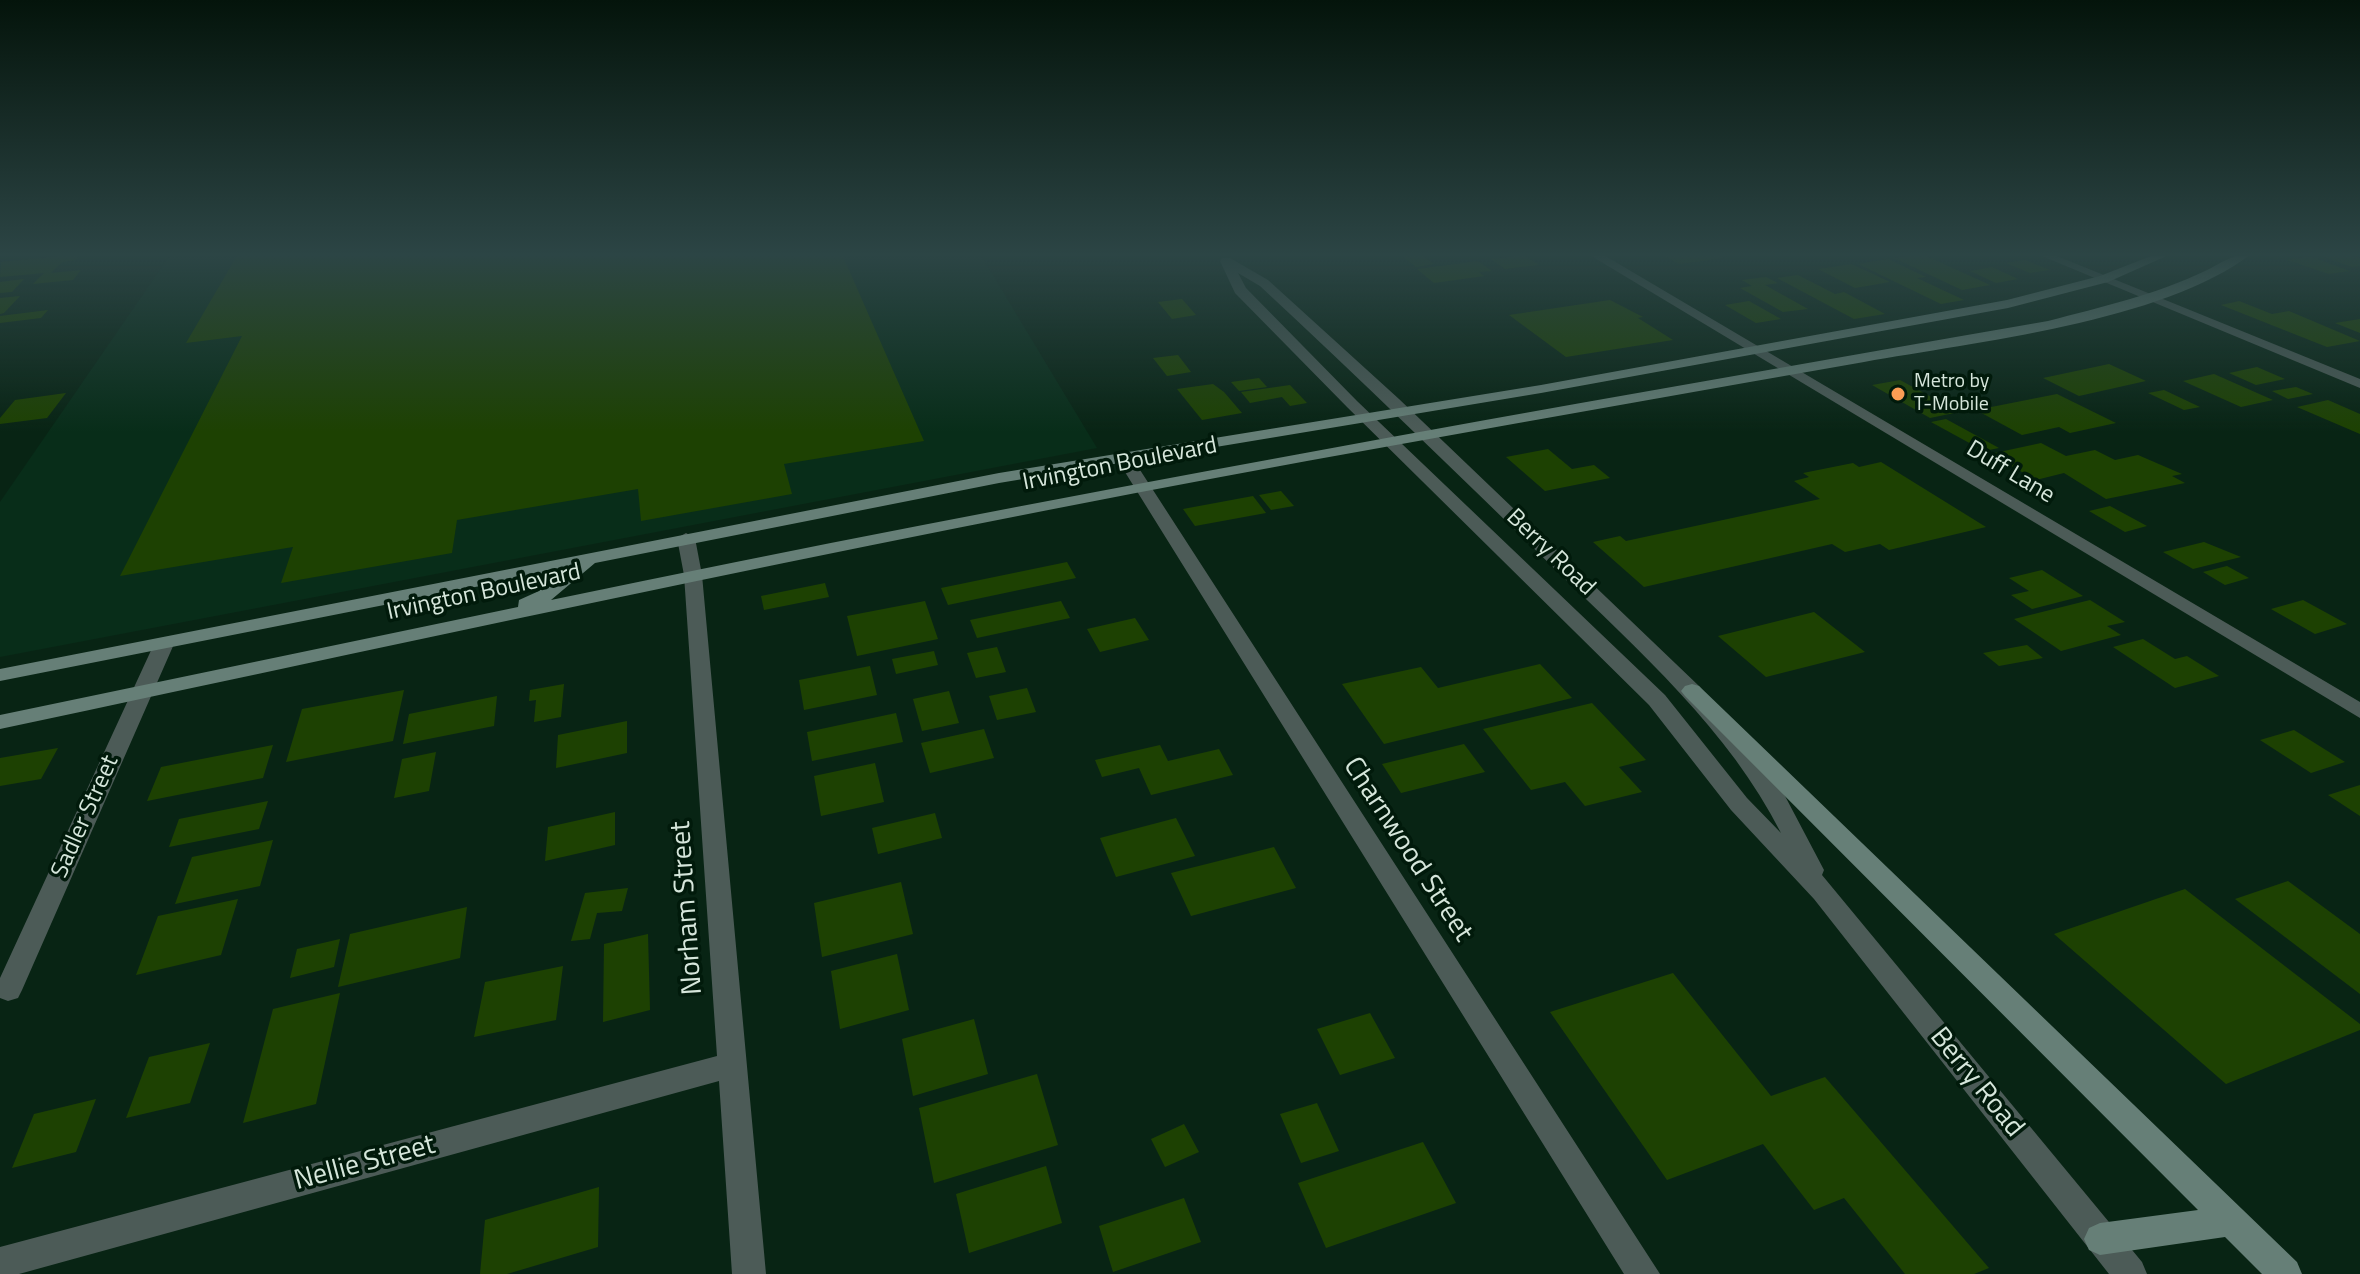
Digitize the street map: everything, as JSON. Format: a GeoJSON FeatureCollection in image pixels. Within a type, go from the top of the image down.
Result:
{"type":"FeatureCollection","features":[{"type":"Feature","properties":{"kind":"main road","name":"Irvington Boulevard"},"geometry":{"type":"LineString","coordinates":[[0,675],[686,538],[1123,456],[1756,351],[1957,313]]}},
{"type":"Feature","properties":{"kind":"main road","name":"Irvington Boulevard"},"geometry":{"type":"LineString","coordinates":[[0,722],[693,575],[1389,441],[1792,372],[2049,325],[2091,313]]}},
{"type":"Feature","properties":{"kind":"main road"},"geometry":{"type":"LineString","coordinates":[[489,619],[546,595],[591,558]]}},
{"type":"Feature","properties":{"kind":"main road"},"geometry":{"type":"LineString","coordinates":[[1692,691],[2285,1274]]}},
{"type":"Feature","properties":{"kind":"main road"},"geometry":{"type":"LineString","coordinates":[[2100,1239],[2230,1221]]}},
{"type":"Feature","properties":{"kind":"street","name":"Berry Road"},"geometry":{"type":"LineString","coordinates":[[1263,313],[1389,441],[1657,700],[1739,804],[1823,892],[2130,1274]]}},
{"type":"Feature","properties":{"kind":"street","name":"Berry Road"},"geometry":{"type":"LineString","coordinates":[[1297,313],[1428,434],[1692,691],[1777,802],[1823,892]]}},
{"type":"Feature","properties":{"kind":"street","name":"Duff Lane"},"geometry":{"type":"LineString","coordinates":[[1693,313],[2360,711]]}},
{"type":"Feature","properties":{"kind":"street"},"geometry":{"type":"LineString","coordinates":[[2190,313],[2360,384]]}},
{"type":"Feature","properties":{"kind":"street","name":"Charnwood Street"},"geometry":{"type":"LineString","coordinates":[[1123,456],[1310,755],[1643,1274]]}},
{"type":"Feature","properties":{"kind":"street","name":"Norham Street"},"geometry":{"type":"LineString","coordinates":[[686,538],[693,575],[749,1274]]}},
{"type":"Feature","properties":{"kind":"street","name":"Sadler Street"},"geometry":{"type":"LineString","coordinates":[[8,990],[164,644]]}},
{"type":"Feature","properties":{"kind":"street","name":"Nellie Street"},"geometry":{"type":"LineString","coordinates":[[0,1263],[730,1065]]}},
{"type":"Feature","properties":{"kind":"shaded area"},"geometry":{"type":"Polygon","coordinates":[[[130,313],[1016,313],[1097,448],[0,657],[0,502],[130,313]]]}},
{"type":"Feature","properties":{"kind":"building"},"geometry":{"type":"Polygon","coordinates":[[[45,313],[41,318],[0,323],[0,316],[45,313]]]}},
{"type":"Feature","properties":{"kind":"building"},"geometry":{"type":"Polygon","coordinates":[[[203,313],[868,313],[924,441],[784,464],[792,494],[641,521],[638,489],[457,520],[452,553],[281,583],[293,547],[120,576],[242,336],[186,343],[203,313]]]}},
{"type":"Feature","properties":{"kind":"building"},"geometry":{"type":"Polygon","coordinates":[[[1167,313],[1196,315],[1172,319],[1167,313]]]}},
{"type":"Feature","properties":{"kind":"building"},"geometry":{"type":"Polygon","coordinates":[[[1636,313],[1643,317],[1638,318],[1673,340],[1566,357],[1509,315],[1636,313]]]}},
{"type":"Feature","properties":{"kind":"building"},"geometry":{"type":"Polygon","coordinates":[[[1740,313],[1771,313],[1781,319],[1756,323],[1740,313]]]}},
{"type":"Feature","properties":{"kind":"building"},"geometry":{"type":"Polygon","coordinates":[[[1844,313],[1885,314],[1854,319],[1844,313]]]}},
{"type":"Feature","properties":{"kind":"building"},"geometry":{"type":"Polygon","coordinates":[[[2242,313],[2295,313],[2360,341],[2327,347],[2242,313]]]}},
{"type":"Feature","properties":{"kind":"building"},"geometry":{"type":"Polygon","coordinates":[[[2360,319],[2360,333],[2335,323],[2360,319]]]}},
{"type":"Feature","properties":{"kind":"building"},"geometry":{"type":"Polygon","coordinates":[[[1178,355],[1191,372],[1167,376],[1153,358],[1178,355]]]}},
{"type":"Feature","properties":{"kind":"building"},"geometry":{"type":"Polygon","coordinates":[[[2109,364],[2146,381],[2079,396],[2043,378],[2109,364]]]}},
{"type":"Feature","properties":{"kind":"building"},"geometry":{"type":"Polygon","coordinates":[[[2257,367],[2285,379],[2256,385],[2229,373],[2257,367]]]}},
{"type":"Feature","properties":{"kind":"building"},"geometry":{"type":"Polygon","coordinates":[[[2214,374],[2273,400],[2241,407],[2183,381],[2214,374]]]}},
{"type":"Feature","properties":{"kind":"building"},"geometry":{"type":"Polygon","coordinates":[[[1259,378],[1267,387],[1239,391],[1231,382],[1259,378]]]}},
{"type":"Feature","properties":{"kind":"building"},"geometry":{"type":"Polygon","coordinates":[[[1900,380],[1959,412],[1930,418],[1872,385],[1900,380]]]}},
{"type":"Feature","properties":{"kind":"building"},"geometry":{"type":"Polygon","coordinates":[[[1213,384],[1242,413],[1202,420],[1177,389],[1213,384]]]}},
{"type":"Feature","properties":{"kind":"building"},"geometry":{"type":"Polygon","coordinates":[[[1290,385],[1307,403],[1290,406],[1282,397],[1250,403],[1241,392],[1290,385]]]}},
{"type":"Feature","properties":{"kind":"building"},"geometry":{"type":"Polygon","coordinates":[[[2296,387],[2313,394],[2288,399],[2272,391],[2296,387]]]}},
{"type":"Feature","properties":{"kind":"building"},"geometry":{"type":"Polygon","coordinates":[[[2164,390],[2200,407],[2184,410],[2148,393],[2164,390]]]}},
{"type":"Feature","properties":{"kind":"building"},"geometry":{"type":"Polygon","coordinates":[[[66,393],[47,418],[0,424],[0,418],[15,400],[66,393]]]}},
{"type":"Feature","properties":{"kind":"building"},"geometry":{"type":"Polygon","coordinates":[[[2057,394],[2116,423],[2070,433],[2059,427],[2022,435],[1976,410],[2057,394]]]}},
{"type":"Feature","properties":{"kind":"building"},"geometry":{"type":"Polygon","coordinates":[[[2328,400],[2360,414],[2360,434],[2297,407],[2328,400]]]}},
{"type":"Feature","properties":{"kind":"building"},"geometry":{"type":"Polygon","coordinates":[[[1946,419],[1999,448],[1984,451],[1931,422],[1946,419]]]}},
{"type":"Feature","properties":{"kind":"building"},"geometry":{"type":"Polygon","coordinates":[[[2041,443],[2066,456],[2095,450],[2115,460],[2138,455],[2182,474],[2172,476],[2185,483],[2106,499],[2064,473],[2036,480],[1990,454],[2041,443]]]}},
{"type":"Feature","properties":{"kind":"building"},"geometry":{"type":"Polygon","coordinates":[[[1548,449],[1572,469],[1594,465],[1610,478],[1545,491],[1506,457],[1548,449]]]}},
{"type":"Feature","properties":{"kind":"building"},"geometry":{"type":"Polygon","coordinates":[[[1881,462],[1986,527],[1889,550],[1880,544],[1845,552],[1832,544],[1644,587],[1593,542],[1620,536],[1626,541],[1820,499],[1794,481],[1809,477],[1803,473],[1853,463],[1859,467],[1881,462]]]}},
{"type":"Feature","properties":{"kind":"building"},"geometry":{"type":"Polygon","coordinates":[[[1281,491],[1294,506],[1271,510],[1259,495],[1281,491]]]}},
{"type":"Feature","properties":{"kind":"building"},"geometry":{"type":"Polygon","coordinates":[[[1253,496],[1266,513],[1195,526],[1183,509],[1253,496]]]}},
{"type":"Feature","properties":{"kind":"building"},"geometry":{"type":"Polygon","coordinates":[[[2110,506],[2147,526],[2125,532],[2089,511],[2110,506]]]}},
{"type":"Feature","properties":{"kind":"building"},"geometry":{"type":"Polygon","coordinates":[[[2204,542],[2241,557],[2193,569],[2163,552],[2204,542]]]}},
{"type":"Feature","properties":{"kind":"building"},"geometry":{"type":"Polygon","coordinates":[[[1067,562],[1076,578],[948,605],[941,588],[1067,562]]]}},
{"type":"Feature","properties":{"kind":"building"},"geometry":{"type":"Polygon","coordinates":[[[2227,566],[2249,578],[2225,585],[2203,572],[2227,566]]]}},
{"type":"Feature","properties":{"kind":"building"},"geometry":{"type":"Polygon","coordinates":[[[2042,570],[2083,596],[2032,609],[2011,595],[2029,591],[2009,578],[2042,570]]]}},
{"type":"Feature","properties":{"kind":"building"},"geometry":{"type":"Polygon","coordinates":[[[825,583],[829,597],[764,610],[761,596],[825,583]]]}},
{"type":"Feature","properties":{"kind":"building"},"geometry":{"type":"Polygon","coordinates":[[[2090,600],[2125,622],[2107,626],[2121,635],[2061,651],[2014,619],[2090,600]]]}},
{"type":"Feature","properties":{"kind":"building"},"geometry":{"type":"Polygon","coordinates":[[[2303,600],[2347,624],[2315,634],[2271,609],[2303,600]]]}},
{"type":"Feature","properties":{"kind":"building"},"geometry":{"type":"Polygon","coordinates":[[[925,601],[938,639],[857,656],[847,616],[925,601]]]}},
{"type":"Feature","properties":{"kind":"building"},"geometry":{"type":"Polygon","coordinates":[[[1061,601],[1070,618],[977,638],[970,620],[1061,601]]]}},
{"type":"Feature","properties":{"kind":"building"},"geometry":{"type":"Polygon","coordinates":[[[1814,612],[1865,652],[1766,677],[1718,636],[1814,612]]]}},
{"type":"Feature","properties":{"kind":"building"},"geometry":{"type":"Polygon","coordinates":[[[1135,618],[1149,640],[1100,652],[1087,629],[1135,618]]]}},
{"type":"Feature","properties":{"kind":"building"},"geometry":{"type":"Polygon","coordinates":[[[2143,639],[2175,659],[2187,656],[2219,676],[2175,688],[2113,647],[2143,639]]]}},
{"type":"Feature","properties":{"kind":"building"},"geometry":{"type":"Polygon","coordinates":[[[2027,645],[2043,658],[1999,666],[1983,653],[2027,645]]]}},
{"type":"Feature","properties":{"kind":"building"},"geometry":{"type":"Polygon","coordinates":[[[997,647],[1006,672],[976,678],[967,653],[997,647]]]}},
{"type":"Feature","properties":{"kind":"building"},"geometry":{"type":"Polygon","coordinates":[[[934,651],[938,665],[896,674],[892,659],[934,651]]]}},
{"type":"Feature","properties":{"kind":"building"},"geometry":{"type":"Polygon","coordinates":[[[1540,664],[1572,698],[1384,744],[1342,684],[1421,667],[1438,688],[1540,664]]]}},
{"type":"Feature","properties":{"kind":"building"},"geometry":{"type":"Polygon","coordinates":[[[870,666],[877,695],[804,710],[799,680],[870,666]]]}},
{"type":"Feature","properties":{"kind":"building"},"geometry":{"type":"Polygon","coordinates":[[[564,684],[561,717],[534,722],[536,700],[529,701],[530,690],[564,684]]]}},
{"type":"Feature","properties":{"kind":"building"},"geometry":{"type":"Polygon","coordinates":[[[1027,688],[1036,712],[997,720],[989,696],[1027,688]]]}},
{"type":"Feature","properties":{"kind":"building"},"geometry":{"type":"Polygon","coordinates":[[[404,690],[393,741],[286,762],[302,709],[404,690]]]}},
{"type":"Feature","properties":{"kind":"building"},"geometry":{"type":"Polygon","coordinates":[[[949,691],[959,723],[922,731],[913,699],[949,691]]]}},
{"type":"Feature","properties":{"kind":"building"},"geometry":{"type":"Polygon","coordinates":[[[497,696],[494,726],[403,744],[409,714],[497,696]]]}},
{"type":"Feature","properties":{"kind":"building"},"geometry":{"type":"Polygon","coordinates":[[[1592,703],[1646,760],[1619,767],[1642,792],[1585,806],[1565,782],[1531,790],[1483,729],[1592,703]]]}},
{"type":"Feature","properties":{"kind":"building"},"geometry":{"type":"Polygon","coordinates":[[[896,713],[903,742],[812,761],[807,732],[896,713]]]}},
{"type":"Feature","properties":{"kind":"building"},"geometry":{"type":"Polygon","coordinates":[[[627,721],[627,753],[556,768],[558,735],[627,721]]]}},
{"type":"Feature","properties":{"kind":"building"},"geometry":{"type":"Polygon","coordinates":[[[984,729],[994,758],[930,773],[921,743],[984,729]]]}},
{"type":"Feature","properties":{"kind":"building"},"geometry":{"type":"Polygon","coordinates":[[[2294,730],[2345,762],[2311,773],[2260,740],[2294,730]]]}},
{"type":"Feature","properties":{"kind":"building"},"geometry":{"type":"Polygon","coordinates":[[[1464,744],[1485,772],[1401,793],[1382,764],[1464,744]]]}},
{"type":"Feature","properties":{"kind":"building"},"geometry":{"type":"Polygon","coordinates":[[[273,745],[263,778],[147,801],[161,767],[273,745]]]}},
{"type":"Feature","properties":{"kind":"building"},"geometry":{"type":"Polygon","coordinates":[[[1160,745],[1168,761],[1219,749],[1233,775],[1151,795],[1139,768],[1102,777],[1095,760],[1160,745]]]}},
{"type":"Feature","properties":{"kind":"building"},"geometry":{"type":"Polygon","coordinates":[[[58,748],[41,779],[0,786],[0,758],[58,748]]]}},
{"type":"Feature","properties":{"kind":"building"},"geometry":{"type":"Polygon","coordinates":[[[436,752],[429,791],[394,798],[402,759],[436,752]]]}},
{"type":"Feature","properties":{"kind":"building"},"geometry":{"type":"Polygon","coordinates":[[[875,763],[884,802],[821,816],[814,776],[875,763]]]}},
{"type":"Feature","properties":{"kind":"building"},"geometry":{"type":"Polygon","coordinates":[[[2360,785],[2360,816],[2328,795],[2360,785]]]}},
{"type":"Feature","properties":{"kind":"building"},"geometry":{"type":"Polygon","coordinates":[[[268,801],[259,829],[169,847],[179,819],[268,801]]]}},
{"type":"Feature","properties":{"kind":"building"},"geometry":{"type":"Polygon","coordinates":[[[615,812],[615,845],[545,861],[548,827],[615,812]]]}},
{"type":"Feature","properties":{"kind":"building"},"geometry":{"type":"Polygon","coordinates":[[[935,813],[942,838],[878,854],[872,828],[935,813]]]}},
{"type":"Feature","properties":{"kind":"building"},"geometry":{"type":"Polygon","coordinates":[[[1176,818],[1195,856],[1116,877],[1100,838],[1176,818]]]}},
{"type":"Feature","properties":{"kind":"building"},"geometry":{"type":"Polygon","coordinates":[[[273,840],[260,886],[175,904],[192,857],[273,840]]]}},
{"type":"Feature","properties":{"kind":"building"},"geometry":{"type":"Polygon","coordinates":[[[1274,847],[1296,888],[1191,916],[1171,873],[1274,847]]]}},
{"type":"Feature","properties":{"kind":"building"},"geometry":{"type":"Polygon","coordinates":[[[2288,881],[2360,934],[2360,994],[2235,899],[2288,881]]]}},
{"type":"Feature","properties":{"kind":"building"},"geometry":{"type":"Polygon","coordinates":[[[901,882],[913,934],[822,957],[814,903],[901,882]]]}},
{"type":"Feature","properties":{"kind":"building"},"geometry":{"type":"Polygon","coordinates":[[[628,888],[622,911],[597,913],[590,939],[571,941],[585,893],[628,888]]]}},
{"type":"Feature","properties":{"kind":"building"},"geometry":{"type":"Polygon","coordinates":[[[2185,889],[2360,1024],[2360,1030],[2226,1084],[2054,934],[2185,889]]]}},
{"type":"Feature","properties":{"kind":"building"},"geometry":{"type":"Polygon","coordinates":[[[238,899],[221,955],[136,975],[158,916],[238,899]]]}},
{"type":"Feature","properties":{"kind":"building"},"geometry":{"type":"Polygon","coordinates":[[[467,907],[460,958],[338,987],[350,934],[467,907]]]}},
{"type":"Feature","properties":{"kind":"building"},"geometry":{"type":"Polygon","coordinates":[[[648,934],[650,1010],[603,1022],[604,944],[648,934]]]}},
{"type":"Feature","properties":{"kind":"building"},"geometry":{"type":"Polygon","coordinates":[[[340,939],[334,967],[290,978],[297,949],[340,939]]]}},
{"type":"Feature","properties":{"kind":"building"},"geometry":{"type":"Polygon","coordinates":[[[897,954],[909,1010],[840,1029],[831,971],[897,954]]]}},
{"type":"Feature","properties":{"kind":"building"},"geometry":{"type":"Polygon","coordinates":[[[563,966],[556,1020],[474,1037],[485,982],[563,966]]]}},
{"type":"Feature","properties":{"kind":"building"},"geometry":{"type":"Polygon","coordinates":[[[1673,973],[1771,1096],[1825,1077],[1989,1268],[1974,1274],[1905,1274],[1844,1198],[1814,1210],[1763,1144],[1667,1180],[1550,1012],[1673,973]]]}},
{"type":"Feature","properties":{"kind":"building"},"geometry":{"type":"Polygon","coordinates":[[[340,993],[316,1104],[243,1123],[273,1009],[340,993]]]}},
{"type":"Feature","properties":{"kind":"building"},"geometry":{"type":"Polygon","coordinates":[[[1370,1013],[1395,1058],[1340,1075],[1317,1029],[1370,1013]]]}},
{"type":"Feature","properties":{"kind":"building"},"geometry":{"type":"Polygon","coordinates":[[[974,1019],[988,1074],[913,1096],[902,1039],[974,1019]]]}},
{"type":"Feature","properties":{"kind":"building"},"geometry":{"type":"Polygon","coordinates":[[[210,1043],[190,1103],[126,1118],[149,1057],[210,1043]]]}},
{"type":"Feature","properties":{"kind":"building"},"geometry":{"type":"Polygon","coordinates":[[[1037,1074],[1058,1145],[934,1183],[919,1108],[1037,1074]]]}},
{"type":"Feature","properties":{"kind":"building"},"geometry":{"type":"Polygon","coordinates":[[[96,1099],[76,1152],[12,1168],[34,1114],[96,1099]]]}},
{"type":"Feature","properties":{"kind":"building"},"geometry":{"type":"Polygon","coordinates":[[[1317,1103],[1339,1151],[1301,1163],[1280,1114],[1317,1103]]]}},
{"type":"Feature","properties":{"kind":"building"},"geometry":{"type":"Polygon","coordinates":[[[1184,1124],[1199,1152],[1165,1167],[1151,1139],[1184,1124]]]}},
{"type":"Feature","properties":{"kind":"building"},"geometry":{"type":"Polygon","coordinates":[[[1423,1142],[1456,1203],[1326,1248],[1298,1183],[1423,1142]]]}},
{"type":"Feature","properties":{"kind":"building"},"geometry":{"type":"Polygon","coordinates":[[[1046,1166],[1062,1223],[969,1253],[956,1194],[1046,1166]]]}},
{"type":"Feature","properties":{"kind":"building"},"geometry":{"type":"Polygon","coordinates":[[[599,1187],[598,1247],[507,1274],[480,1274],[485,1220],[599,1187]]]}},
{"type":"Feature","properties":{"kind":"building"},"geometry":{"type":"Polygon","coordinates":[[[1184,1198],[1201,1242],[1113,1272],[1099,1226],[1184,1198]]]}},
{"type":"Feature","properties":{"kind":"place","name":"Metro by T-Mobile"},"geometry":{"type":"Point","coordinates":[1898,394]}}]}
